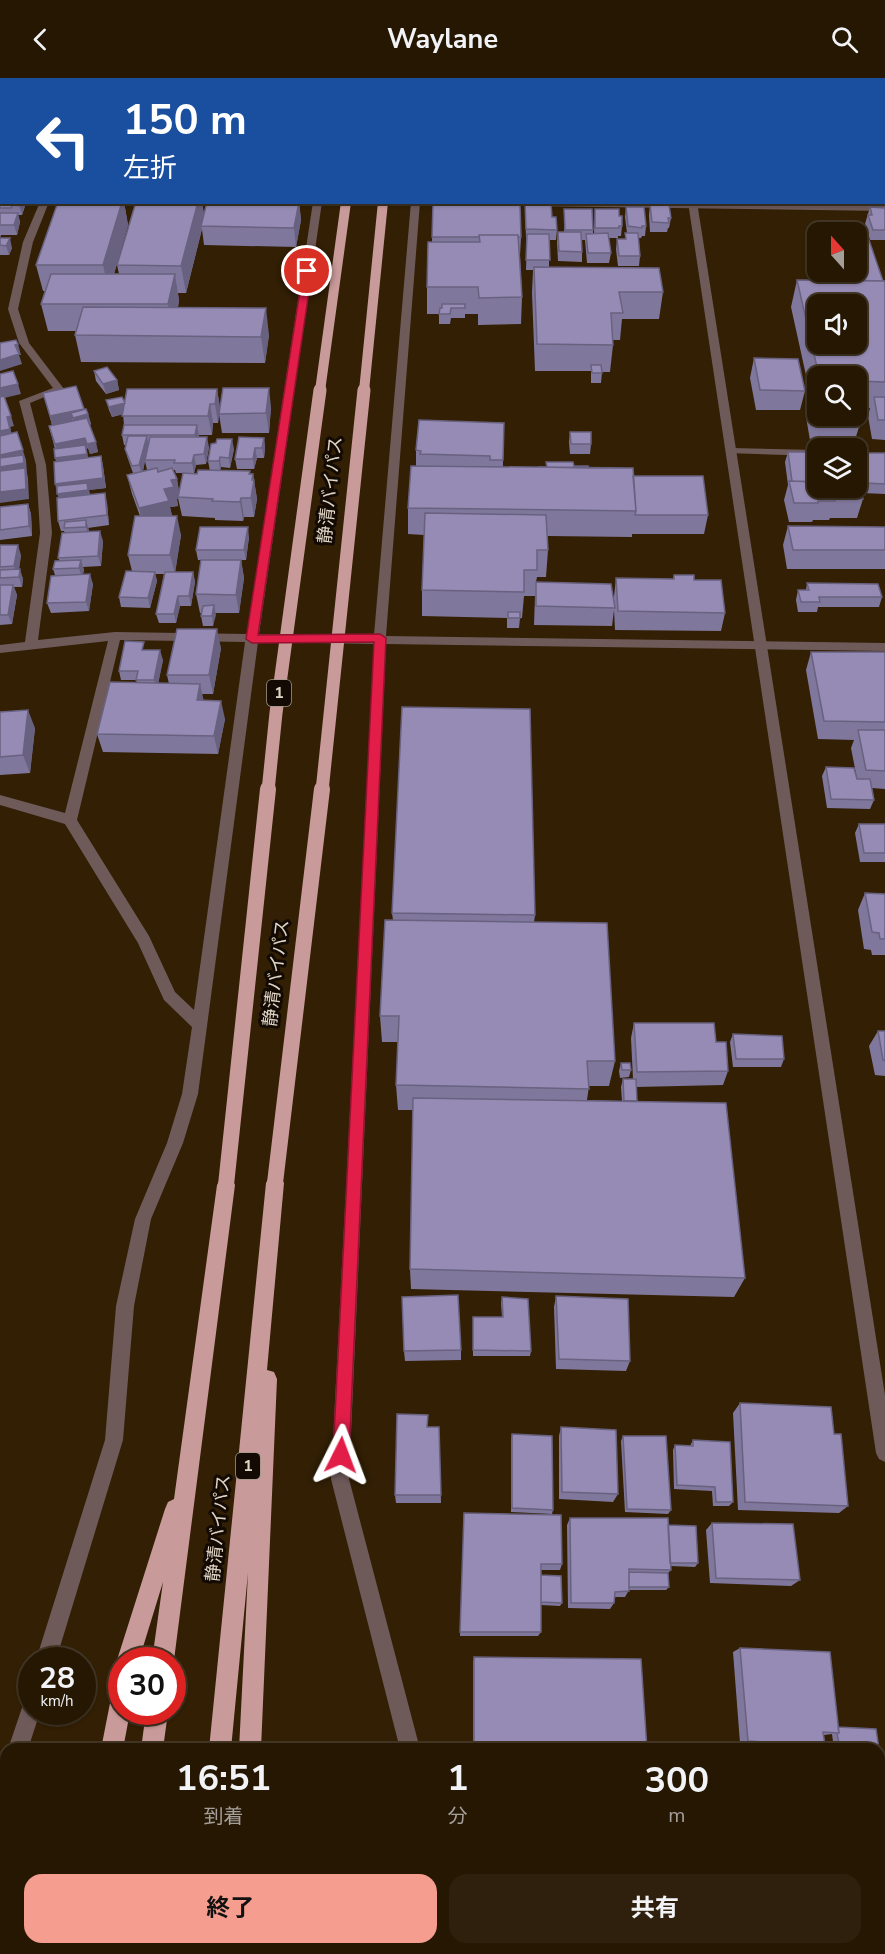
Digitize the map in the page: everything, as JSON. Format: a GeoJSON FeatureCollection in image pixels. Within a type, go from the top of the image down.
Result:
{"type":"FeatureCollection","features":[{"type":"Feature","properties":{"kind":"highway","name":"静清バイパス"},"geometry":{"type":"LineString","coordinates":[[165,1647],[226,1185],[276,713],[346,204]]}},
{"type":"Feature","properties":{"kind":"highway","name":"静清バイパス"},"geometry":{"type":"LineString","coordinates":[[221,1743],[275,1183],[336,672],[383,204]]}},
{"type":"Feature","properties":{"kind":"highway","name":"1"},"geometry":{"type":"LineString","coordinates":[[250,1743],[275,1183]]}},
{"type":"Feature","properties":{"kind":"highway","name":"1"},"geometry":{"type":"LineString","coordinates":[[132,1647],[189,1465]]}},
{"type":"Feature","properties":{"kind":"highway"},"geometry":{"type":"LineString","coordinates":[[113,1743],[117,1725]]}},
{"type":"Feature","properties":{"kind":"highway"},"geometry":{"type":"LineString","coordinates":[[153,1743],[155,1725]]}},
{"type":"Feature","properties":{"kind":"street"},"geometry":{"type":"LineString","coordinates":[[31,645],[46,533],[41,465],[24,401],[59,389],[24,343],[13,309],[28,242],[44,204]]}},
{"type":"Feature","properties":{"kind":"street"},"geometry":{"type":"LineString","coordinates":[[50,1647],[114,1440],[125,1306],[143,1220],[175,1143],[190,1094],[252,639],[318,204]]}},
{"type":"Feature","properties":{"kind":"street"},"geometry":{"type":"LineString","coordinates":[[408,1743],[340,1479],[380,638],[416,204]]}},
{"type":"Feature","properties":{"kind":"street"},"geometry":{"type":"LineString","coordinates":[[885,208],[693,204],[885,1453]]}},
{"type":"Feature","properties":{"kind":"street"},"geometry":{"type":"LineString","coordinates":[[731,451],[807,453]]}},
{"type":"Feature","properties":{"kind":"street"},"geometry":{"type":"LineString","coordinates":[[70,820],[115,636]]}},
{"type":"Feature","properties":{"kind":"street"},"geometry":{"type":"LineString","coordinates":[[0,649],[115,636],[885,647]]}},
{"type":"Feature","properties":{"kind":"street"},"geometry":{"type":"LineString","coordinates":[[0,800],[70,820],[144,940],[169,996],[200,1025]]}},
{"type":"Feature","properties":{"kind":"street"},"geometry":{"type":"LineString","coordinates":[[20,1743],[26,1725]]}},
{"type":"Feature","properties":{"kind":"building"},"geometry":{"type":"Polygon","coordinates":[[[0,204],[19,204],[12,205],[11,208],[0,208],[0,204]]]}},
{"type":"Feature","properties":{"kind":"building"},"geometry":{"type":"Polygon","coordinates":[[[57,204],[121,204],[103,265],[36,265],[57,204]]]}},
{"type":"Feature","properties":{"kind":"building"},"geometry":{"type":"Polygon","coordinates":[[[135,204],[197,204],[181,266],[117,265],[135,204]]]}},
{"type":"Feature","properties":{"kind":"building"},"geometry":{"type":"Polygon","coordinates":[[[206,204],[299,204],[294,228],[201,226],[206,204]]]}},
{"type":"Feature","properties":{"kind":"building"},"geometry":{"type":"Polygon","coordinates":[[[433,204],[520,205],[521,237],[518,235],[479,235],[479,237],[432,237],[433,204]]]}},
{"type":"Feature","properties":{"kind":"building"},"geometry":{"type":"Polygon","coordinates":[[[525,204],[551,204],[552,217],[556,217],[557,230],[526,229],[525,204]]]}},
{"type":"Feature","properties":{"kind":"building"},"geometry":{"type":"Polygon","coordinates":[[[650,205],[669,205],[671,218],[668,218],[669,223],[652,222],[650,205]]]}},
{"type":"Feature","properties":{"kind":"building"},"geometry":{"type":"Polygon","coordinates":[[[626,207],[644,207],[646,226],[642,228],[628,226],[626,207]]]}},
{"type":"Feature","properties":{"kind":"building"},"geometry":{"type":"Polygon","coordinates":[[[870,207],[885,208],[885,230],[873,230],[868,215],[872,215],[870,207]]]}},
{"type":"Feature","properties":{"kind":"building"},"geometry":{"type":"Polygon","coordinates":[[[564,209],[592,209],[593,230],[565,230],[564,209]]]}},
{"type":"Feature","properties":{"kind":"building"},"geometry":{"type":"Polygon","coordinates":[[[595,209],[619,209],[622,226],[595,228],[595,209]]]}},
{"type":"Feature","properties":{"kind":"building"},"geometry":{"type":"Polygon","coordinates":[[[0,213],[18,213],[14,225],[0,225],[0,213]]]}},
{"type":"Feature","properties":{"kind":"building"},"geometry":{"type":"Polygon","coordinates":[[[558,232],[581,232],[582,252],[559,251],[558,232]]]}},
{"type":"Feature","properties":{"kind":"building"},"geometry":{"type":"Polygon","coordinates":[[[608,233],[611,253],[588,253],[586,234],[608,233]]]}},
{"type":"Feature","properties":{"kind":"building"},"geometry":{"type":"Polygon","coordinates":[[[625,233],[638,233],[640,256],[619,256],[617,239],[626,239],[625,233]]]}},
{"type":"Feature","properties":{"kind":"building"},"geometry":{"type":"Polygon","coordinates":[[[527,234],[549,234],[550,260],[526,260],[527,234]]]}},
{"type":"Feature","properties":{"kind":"building"},"geometry":{"type":"Polygon","coordinates":[[[479,235],[518,235],[522,297],[479,298],[478,287],[427,287],[428,242],[480,242],[479,235]]]}},
{"type":"Feature","properties":{"kind":"building"},"geometry":{"type":"Polygon","coordinates":[[[0,238],[10,238],[6,246],[0,245],[0,238]]]}},
{"type":"Feature","properties":{"kind":"building"},"geometry":{"type":"Polygon","coordinates":[[[867,240],[869,240],[883,281],[867,281],[867,240]]]}},
{"type":"Feature","properties":{"kind":"building"},"geometry":{"type":"Polygon","coordinates":[[[534,267],[659,268],[663,292],[619,292],[623,313],[611,313],[613,345],[537,344],[534,267]]]}},
{"type":"Feature","properties":{"kind":"building"},"geometry":{"type":"Polygon","coordinates":[[[51,274],[175,274],[168,304],[41,304],[51,274]]]}},
{"type":"Feature","properties":{"kind":"building"},"geometry":{"type":"Polygon","coordinates":[[[797,280],[807,280],[807,282],[885,281],[885,382],[867,381],[867,366],[817,366],[814,354],[867,354],[867,294],[807,294],[807,324],[797,280]]]}},
{"type":"Feature","properties":{"kind":"building"},"geometry":{"type":"Polygon","coordinates":[[[442,304],[465,304],[465,308],[451,308],[450,314],[439,314],[442,304]]]}},
{"type":"Feature","properties":{"kind":"building"},"geometry":{"type":"Polygon","coordinates":[[[83,307],[266,308],[261,337],[75,335],[83,307]]]}},
{"type":"Feature","properties":{"kind":"building"},"geometry":{"type":"Polygon","coordinates":[[[16,340],[18,344],[15,345],[19,354],[0,360],[0,343],[16,340]]]}},
{"type":"Feature","properties":{"kind":"building"},"geometry":{"type":"Polygon","coordinates":[[[754,358],[798,359],[805,391],[760,390],[754,358]]]}},
{"type":"Feature","properties":{"kind":"building"},"geometry":{"type":"Polygon","coordinates":[[[591,365],[601,365],[602,373],[592,373],[591,365]]]}},
{"type":"Feature","properties":{"kind":"building"},"geometry":{"type":"Polygon","coordinates":[[[107,367],[117,380],[103,384],[94,371],[107,367]]]}},
{"type":"Feature","properties":{"kind":"building"},"geometry":{"type":"Polygon","coordinates":[[[13,371],[18,384],[0,388],[0,374],[13,371]]]}},
{"type":"Feature","properties":{"kind":"building"},"geometry":{"type":"Polygon","coordinates":[[[76,386],[84,409],[50,416],[43,393],[76,386]]]}},
{"type":"Feature","properties":{"kind":"building"},"geometry":{"type":"Polygon","coordinates":[[[223,388],[269,388],[266,413],[219,414],[223,388]]]}},
{"type":"Feature","properties":{"kind":"building"},"geometry":{"type":"Polygon","coordinates":[[[127,389],[217,389],[215,404],[210,404],[208,416],[122,416],[127,389]]]}},
{"type":"Feature","properties":{"kind":"building"},"geometry":{"type":"Polygon","coordinates":[[[4,396],[11,416],[7,417],[10,429],[0,431],[0,397],[4,396]]]}},
{"type":"Feature","properties":{"kind":"building"},"geometry":{"type":"Polygon","coordinates":[[[122,397],[125,403],[109,407],[106,400],[122,397]]]}},
{"type":"Feature","properties":{"kind":"building"},"geometry":{"type":"Polygon","coordinates":[[[874,397],[885,397],[885,420],[878,420],[874,397]]]}},
{"type":"Feature","properties":{"kind":"building"},"geometry":{"type":"Polygon","coordinates":[[[86,409],[88,414],[73,418],[71,413],[86,409]]]}},
{"type":"Feature","properties":{"kind":"building"},"geometry":{"type":"Polygon","coordinates":[[[87,418],[96,442],[87,444],[85,438],[55,444],[49,426],[87,418]]]}},
{"type":"Feature","properties":{"kind":"building"},"geometry":{"type":"Polygon","coordinates":[[[419,420],[504,423],[503,460],[490,460],[490,456],[420,454],[421,451],[416,450],[419,420]]]}},
{"type":"Feature","properties":{"kind":"building"},"geometry":{"type":"Polygon","coordinates":[[[124,425],[197,425],[195,435],[122,435],[124,425]]]}},
{"type":"Feature","properties":{"kind":"building"},"geometry":{"type":"Polygon","coordinates":[[[816,426],[859,427],[816,427],[816,426]]]}},
{"type":"Feature","properties":{"kind":"building"},"geometry":{"type":"Polygon","coordinates":[[[17,432],[23,450],[0,455],[0,436],[17,432]]]}},
{"type":"Feature","properties":{"kind":"building"},"geometry":{"type":"Polygon","coordinates":[[[570,432],[591,432],[591,444],[571,444],[570,432]]]}},
{"type":"Feature","properties":{"kind":"building"},"geometry":{"type":"Polygon","coordinates":[[[128,436],[147,436],[139,465],[132,466],[125,449],[128,436]]]}},
{"type":"Feature","properties":{"kind":"building"},"geometry":{"type":"Polygon","coordinates":[[[150,437],[207,437],[204,454],[194,455],[192,463],[174,463],[175,460],[145,460],[150,437]]]}},
{"type":"Feature","properties":{"kind":"building"},"geometry":{"type":"Polygon","coordinates":[[[239,437],[264,438],[262,448],[255,448],[253,459],[235,459],[239,437]]]}},
{"type":"Feature","properties":{"kind":"building"},"geometry":{"type":"Polygon","coordinates":[[[217,439],[232,439],[229,458],[220,457],[219,461],[208,461],[211,444],[216,443],[217,439]]]}},
{"type":"Feature","properties":{"kind":"building"},"geometry":{"type":"Polygon","coordinates":[[[85,445],[87,454],[55,458],[54,449],[85,445]]]}},
{"type":"Feature","properties":{"kind":"building"},"geometry":{"type":"Polygon","coordinates":[[[788,452],[807,452],[807,482],[792,481],[788,452]]]}},
{"type":"Feature","properties":{"kind":"building"},"geometry":{"type":"Polygon","coordinates":[[[867,453],[885,453],[885,484],[867,483],[867,453]]]}},
{"type":"Feature","properties":{"kind":"building"},"geometry":{"type":"Polygon","coordinates":[[[23,455],[24,463],[0,467],[0,458],[23,455]]]}},
{"type":"Feature","properties":{"kind":"building"},"geometry":{"type":"Polygon","coordinates":[[[101,456],[103,478],[55,484],[54,462],[101,456]]]}},
{"type":"Feature","properties":{"kind":"building"},"geometry":{"type":"Polygon","coordinates":[[[546,462],[573,462],[574,466],[588,466],[588,468],[538,467],[547,467],[546,462]]]}},
{"type":"Feature","properties":{"kind":"building"},"geometry":{"type":"Polygon","coordinates":[[[411,466],[633,468],[636,511],[408,508],[411,466]]]}},
{"type":"Feature","properties":{"kind":"building"},"geometry":{"type":"Polygon","coordinates":[[[25,468],[26,489],[0,492],[0,471],[25,468]]]}},
{"type":"Feature","properties":{"kind":"building"},"geometry":{"type":"Polygon","coordinates":[[[157,468],[158,472],[172,468],[177,479],[171,480],[174,487],[164,489],[169,501],[139,508],[127,475],[157,468]]]}},
{"type":"Feature","properties":{"kind":"building"},"geometry":{"type":"Polygon","coordinates":[[[198,470],[250,471],[249,474],[253,474],[252,480],[254,480],[251,498],[241,498],[240,502],[178,497],[183,473],[197,474],[198,470]]]}},
{"type":"Feature","properties":{"kind":"building"},"geometry":{"type":"Polygon","coordinates":[[[633,476],[703,476],[708,515],[635,515],[633,476]]]}},
{"type":"Feature","properties":{"kind":"building"},"geometry":{"type":"Polygon","coordinates":[[[789,481],[807,482],[807,498],[835,498],[835,501],[794,503],[789,481]]]}},
{"type":"Feature","properties":{"kind":"building"},"geometry":{"type":"Polygon","coordinates":[[[87,483],[88,490],[57,494],[57,486],[87,483]]]}},
{"type":"Feature","properties":{"kind":"building"},"geometry":{"type":"Polygon","coordinates":[[[105,493],[107,515],[58,521],[57,498],[105,493]]]}},
{"type":"Feature","properties":{"kind":"building"},"geometry":{"type":"Polygon","coordinates":[[[28,504],[29,526],[0,530],[0,507],[28,504]]]}},
{"type":"Feature","properties":{"kind":"building"},"geometry":{"type":"Polygon","coordinates":[[[425,513],[546,515],[548,550],[537,550],[537,570],[524,570],[524,592],[422,590],[425,513]]]}},
{"type":"Feature","properties":{"kind":"building"},"geometry":{"type":"Polygon","coordinates":[[[135,516],[177,516],[170,555],[128,555],[135,516]]]}},
{"type":"Feature","properties":{"kind":"building"},"geometry":{"type":"Polygon","coordinates":[[[86,520],[86,527],[64,528],[65,522],[86,520]]]}},
{"type":"Feature","properties":{"kind":"building"},"geometry":{"type":"Polygon","coordinates":[[[788,526],[885,527],[885,550],[793,550],[788,526]]]}},
{"type":"Feature","properties":{"kind":"building"},"geometry":{"type":"Polygon","coordinates":[[[200,527],[248,527],[244,550],[196,550],[200,527]]]}},
{"type":"Feature","properties":{"kind":"building"},"geometry":{"type":"Polygon","coordinates":[[[100,531],[98,556],[58,558],[62,533],[100,531]]]}},
{"type":"Feature","properties":{"kind":"building"},"geometry":{"type":"Polygon","coordinates":[[[0,545],[18,545],[14,566],[0,567],[0,545]]]}},
{"type":"Feature","properties":{"kind":"building"},"geometry":{"type":"Polygon","coordinates":[[[81,560],[79,568],[53,569],[55,561],[81,560]]]}},
{"type":"Feature","properties":{"kind":"building"},"geometry":{"type":"Polygon","coordinates":[[[201,560],[241,560],[236,595],[196,594],[201,560]]]}},
{"type":"Feature","properties":{"kind":"building"},"geometry":{"type":"Polygon","coordinates":[[[20,569],[19,577],[0,578],[0,570],[20,569]]]}},
{"type":"Feature","properties":{"kind":"building"},"geometry":{"type":"Polygon","coordinates":[[[126,571],[155,572],[148,598],[119,597],[126,571]]]}},
{"type":"Feature","properties":{"kind":"building"},"geometry":{"type":"Polygon","coordinates":[[[165,572],[193,572],[189,596],[178,596],[174,614],[156,614],[165,572]]]}},
{"type":"Feature","properties":{"kind":"building"},"geometry":{"type":"Polygon","coordinates":[[[90,574],[86,602],[47,603],[51,576],[90,574]]]}},
{"type":"Feature","properties":{"kind":"building"},"geometry":{"type":"Polygon","coordinates":[[[674,575],[694,575],[694,580],[721,580],[725,613],[618,611],[616,578],[674,579],[674,575]]]}},
{"type":"Feature","properties":{"kind":"building"},"geometry":{"type":"Polygon","coordinates":[[[536,582],[611,584],[615,608],[536,606],[536,582]]]}},
{"type":"Feature","properties":{"kind":"building"},"geometry":{"type":"Polygon","coordinates":[[[807,583],[878,584],[882,597],[819,597],[820,602],[801,602],[798,590],[809,590],[807,583]]]}},
{"type":"Feature","properties":{"kind":"building"},"geometry":{"type":"Polygon","coordinates":[[[0,585],[13,585],[8,615],[0,615],[0,585]]]}},
{"type":"Feature","properties":{"kind":"building"},"geometry":{"type":"Polygon","coordinates":[[[214,605],[212,616],[201,616],[203,606],[214,605]]]}},
{"type":"Feature","properties":{"kind":"building"},"geometry":{"type":"Polygon","coordinates":[[[508,612],[520,612],[520,618],[508,618],[508,612]]]}},
{"type":"Feature","properties":{"kind":"building"},"geometry":{"type":"Polygon","coordinates":[[[177,629],[217,629],[209,675],[167,675],[177,629]]]}},
{"type":"Feature","properties":{"kind":"building"},"geometry":{"type":"Polygon","coordinates":[[[125,641],[144,642],[142,650],[160,650],[154,680],[136,680],[138,671],[119,671],[125,641]]]}},
{"type":"Feature","properties":{"kind":"building"},"geometry":{"type":"Polygon","coordinates":[[[811,652],[885,652],[885,722],[824,721],[811,652]]]}},
{"type":"Feature","properties":{"kind":"building"},"geometry":{"type":"Polygon","coordinates":[[[110,682],[200,684],[197,700],[221,701],[214,736],[97,734],[110,682]]]}},
{"type":"Feature","properties":{"kind":"building"},"geometry":{"type":"Polygon","coordinates":[[[402,707],[530,709],[535,915],[392,913],[402,707]]]}},
{"type":"Feature","properties":{"kind":"building"},"geometry":{"type":"Polygon","coordinates":[[[28,710],[23,755],[0,757],[0,712],[28,710]]]}},
{"type":"Feature","properties":{"kind":"building"},"geometry":{"type":"Polygon","coordinates":[[[858,730],[885,730],[885,771],[866,770],[858,730]]]}},
{"type":"Feature","properties":{"kind":"building"},"geometry":{"type":"Polygon","coordinates":[[[826,767],[854,768],[857,779],[870,779],[874,800],[831,799],[826,767]]]}},
{"type":"Feature","properties":{"kind":"building"},"geometry":{"type":"Polygon","coordinates":[[[859,824],[885,824],[885,853],[864,853],[859,824]]]}},
{"type":"Feature","properties":{"kind":"building"},"geometry":{"type":"Polygon","coordinates":[[[865,893],[885,894],[885,939],[880,939],[879,933],[872,932],[865,893]]]}},
{"type":"Feature","properties":{"kind":"building"},"geometry":{"type":"Polygon","coordinates":[[[385,920],[607,923],[615,1061],[587,1061],[589,1089],[396,1085],[399,1016],[380,1016],[385,920]]]}},
{"type":"Feature","properties":{"kind":"building"},"geometry":{"type":"Polygon","coordinates":[[[634,1023],[714,1023],[716,1042],[726,1042],[728,1071],[637,1072],[634,1023]]]}},
{"type":"Feature","properties":{"kind":"building"},"geometry":{"type":"Polygon","coordinates":[[[878,1031],[885,1031],[885,1061],[883,1060],[878,1031]]]}},
{"type":"Feature","properties":{"kind":"building"},"geometry":{"type":"Polygon","coordinates":[[[733,1034],[782,1036],[784,1059],[736,1059],[733,1034]]]}},
{"type":"Feature","properties":{"kind":"building"},"geometry":{"type":"Polygon","coordinates":[[[621,1063],[630,1063],[631,1070],[622,1070],[621,1063]]]}},
{"type":"Feature","properties":{"kind":"building"},"geometry":{"type":"Polygon","coordinates":[[[623,1079],[636,1079],[637,1101],[624,1101],[623,1079]]]}},
{"type":"Feature","properties":{"kind":"building"},"geometry":{"type":"Polygon","coordinates":[[[413,1098],[726,1103],[745,1278],[410,1269],[413,1098]]]}},
{"type":"Feature","properties":{"kind":"building"},"geometry":{"type":"Polygon","coordinates":[[[458,1295],[461,1350],[404,1351],[402,1297],[458,1295]]]}},
{"type":"Feature","properties":{"kind":"building"},"geometry":{"type":"Polygon","coordinates":[[[556,1296],[628,1299],[630,1361],[559,1359],[556,1296]]]}},
{"type":"Feature","properties":{"kind":"building"},"geometry":{"type":"Polygon","coordinates":[[[502,1297],[528,1299],[531,1351],[473,1350],[473,1317],[503,1317],[502,1297]]]}},
{"type":"Feature","properties":{"kind":"building"},"geometry":{"type":"Polygon","coordinates":[[[740,1403],[831,1407],[834,1434],[841,1434],[848,1506],[745,1502],[740,1403]]]}},
{"type":"Feature","properties":{"kind":"building"},"geometry":{"type":"Polygon","coordinates":[[[397,1414],[428,1415],[427,1427],[439,1427],[441,1495],[395,1495],[397,1414]]]}},
{"type":"Feature","properties":{"kind":"building"},"geometry":{"type":"Polygon","coordinates":[[[561,1427],[616,1430],[618,1494],[562,1492],[561,1427]]]}},
{"type":"Feature","properties":{"kind":"building"},"geometry":{"type":"Polygon","coordinates":[[[512,1434],[552,1436],[553,1510],[512,1508],[512,1434]]]}},
{"type":"Feature","properties":{"kind":"building"},"geometry":{"type":"Polygon","coordinates":[[[623,1436],[666,1436],[671,1510],[627,1509],[623,1436]]]}},
{"type":"Feature","properties":{"kind":"building"},"geometry":{"type":"Polygon","coordinates":[[[693,1440],[730,1442],[733,1502],[716,1502],[715,1487],[677,1485],[675,1445],[693,1446],[693,1440]]]}},
{"type":"Feature","properties":{"kind":"building"},"geometry":{"type":"Polygon","coordinates":[[[464,1513],[561,1515],[562,1564],[541,1564],[541,1632],[460,1632],[464,1513]]]}},
{"type":"Feature","properties":{"kind":"building"},"geometry":{"type":"Polygon","coordinates":[[[570,1518],[668,1518],[671,1570],[629,1569],[629,1591],[615,1592],[614,1603],[571,1603],[570,1518]]]}},
{"type":"Feature","properties":{"kind":"building"},"geometry":{"type":"Polygon","coordinates":[[[712,1523],[793,1524],[800,1580],[716,1578],[712,1523]]]}},
{"type":"Feature","properties":{"kind":"building"},"geometry":{"type":"Polygon","coordinates":[[[668,1525],[696,1526],[698,1563],[670,1563],[668,1525]]]}},
{"type":"Feature","properties":{"kind":"building"},"geometry":{"type":"Polygon","coordinates":[[[629,1572],[668,1573],[669,1587],[629,1587],[629,1572]]]}},
{"type":"Feature","properties":{"kind":"building"},"geometry":{"type":"Polygon","coordinates":[[[541,1575],[561,1576],[562,1603],[541,1602],[541,1575]]]}},
{"type":"Feature","properties":{"kind":"building"},"geometry":{"type":"Polygon","coordinates":[[[740,1648],[830,1652],[839,1733],[823,1732],[825,1743],[748,1741],[740,1648]]]}},
{"type":"Feature","properties":{"kind":"building"},"geometry":{"type":"Polygon","coordinates":[[[474,1657],[641,1659],[647,1743],[474,1743],[474,1657]]]}},
{"type":"Feature","properties":{"kind":"building"},"geometry":{"type":"Polygon","coordinates":[[[838,1727],[876,1729],[878,1743],[839,1743],[837,1733],[839,1733],[838,1727]]]}},
{"type":"Feature","properties":{"kind":"route"},"geometry":{"type":"LineString","coordinates":[[307,271],[252,639],[380,638],[341,1455]]}}]}
